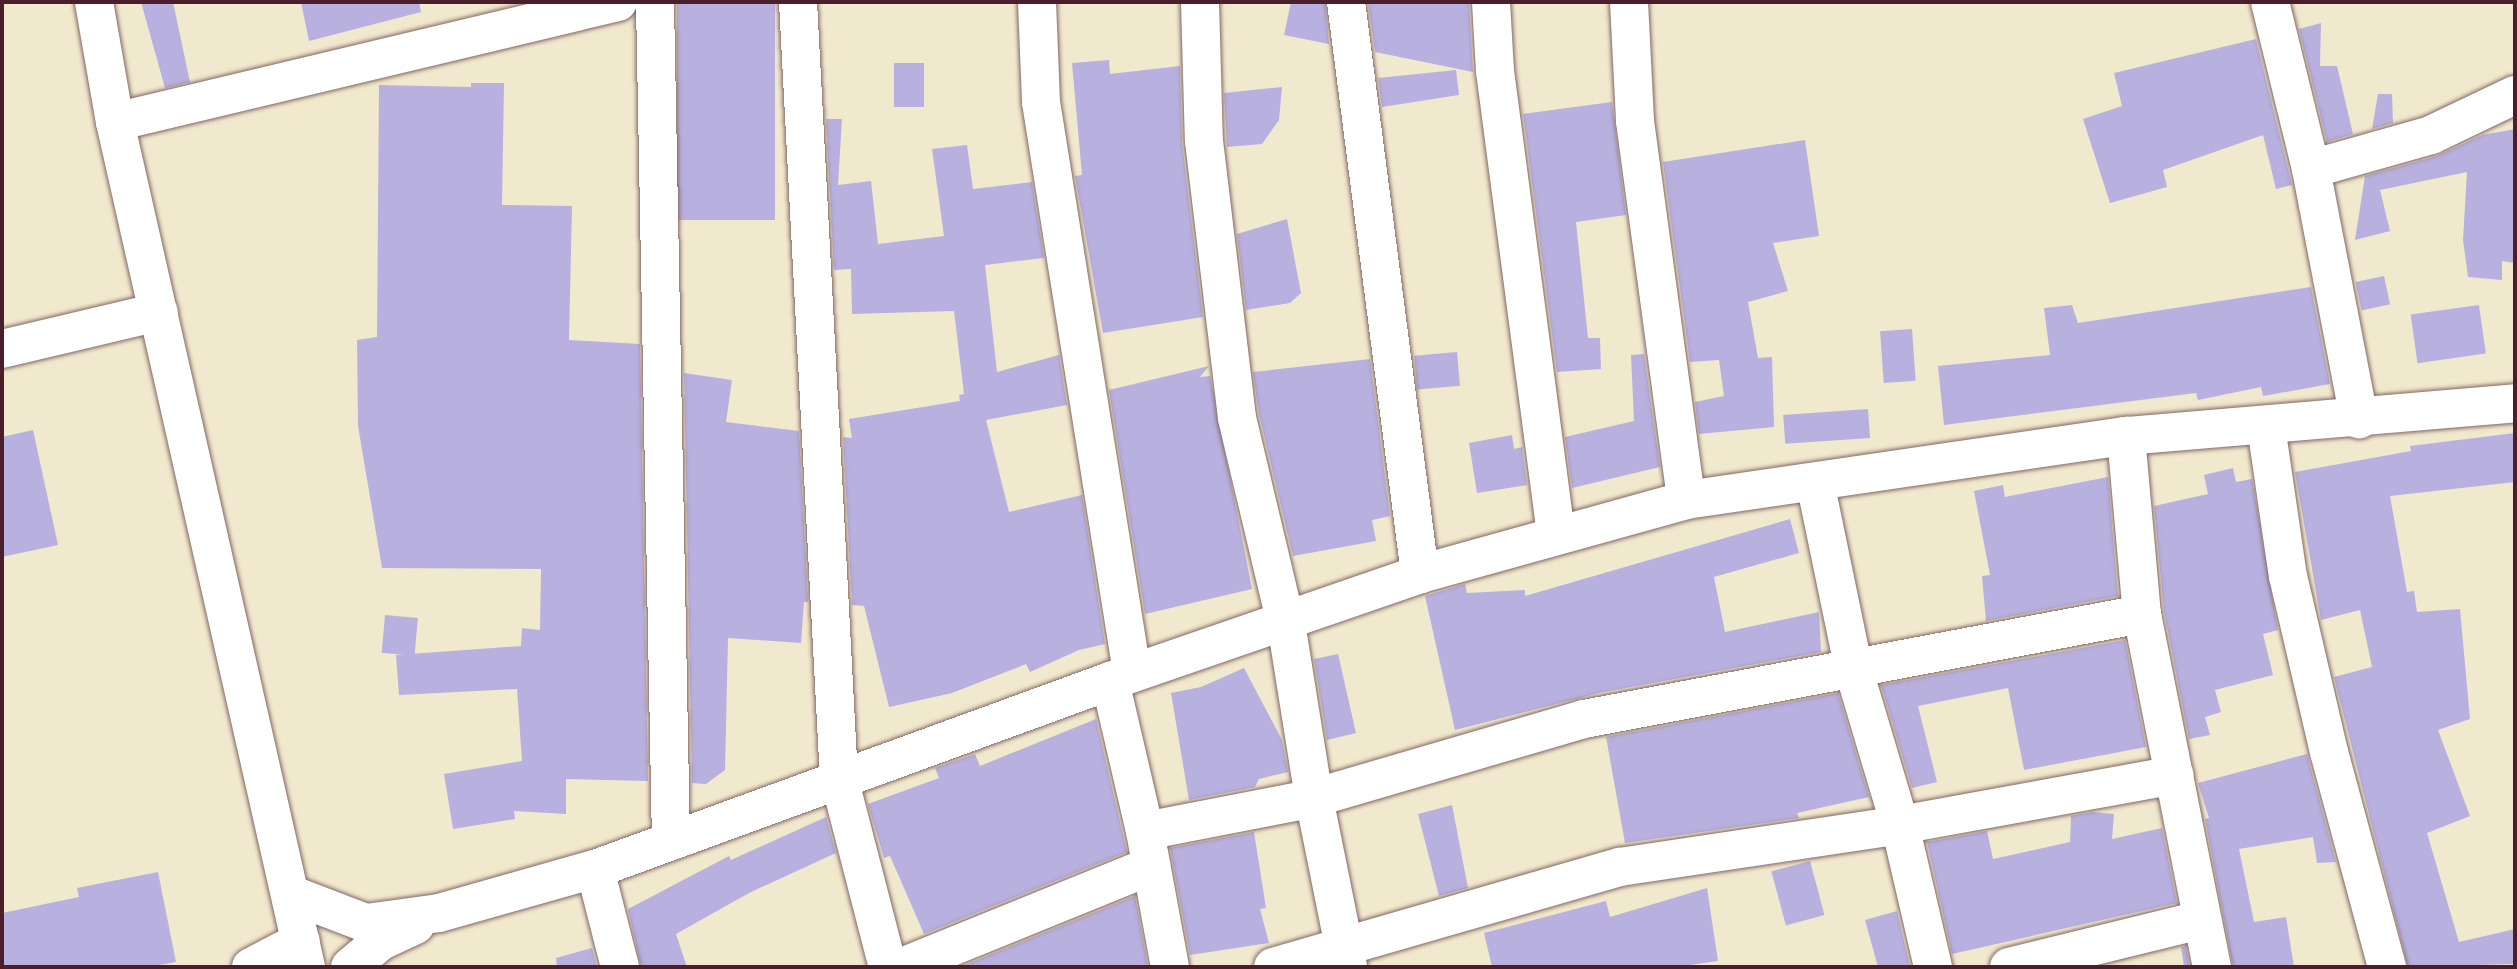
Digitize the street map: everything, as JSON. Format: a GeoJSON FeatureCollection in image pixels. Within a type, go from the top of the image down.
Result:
{"type":"FeatureCollection","features":[{"type":"Feature","properties":{"kind":"street"},"geometry":{"type":"LineString","coordinates":[[94,2],[115,122],[303,954],[251,967]]}},
{"type":"Feature","properties":{"kind":"street"},"geometry":{"type":"LineString","coordinates":[[115,122],[618,2]]}},
{"type":"Feature","properties":{"kind":"street"},"geometry":{"type":"LineString","coordinates":[[656,2],[671,841]]}},
{"type":"Feature","properties":{"kind":"street"},"geometry":{"type":"LineString","coordinates":[[798,2],[839,778],[888,967]]}},
{"type":"Feature","properties":{"kind":"street"},"geometry":{"type":"LineString","coordinates":[[1037,2],[1041,102],[1121,677],[1170,967]]}},
{"type":"Feature","properties":{"kind":"street"},"geometry":{"type":"LineString","coordinates":[[1200,2],[1204,141],[1237,418],[1286,623],[1314,798],[1346,957]]}},
{"type":"Feature","properties":{"kind":"street"},"geometry":{"type":"LineString","coordinates":[[1346,2],[1420,574]]}},
{"type":"Feature","properties":{"kind":"street"},"geometry":{"type":"LineString","coordinates":[[1491,2],[1495,71],[1556,534]]}},
{"type":"Feature","properties":{"kind":"street"},"geometry":{"type":"LineString","coordinates":[[1629,2],[1635,121],[1686,500]]}},
{"type":"Feature","properties":{"kind":"street"},"geometry":{"type":"LineString","coordinates":[[2270,2],[2311,169],[2359,419]]}},
{"type":"Feature","properties":{"kind":"street"},"geometry":{"type":"LineString","coordinates":[[2311,169],[2431,135],[2515,95]]}},
{"type":"Feature","properties":{"kind":"street"},"geometry":{"type":"LineString","coordinates":[[2,349],[159,312]]}},
{"type":"Feature","properties":{"kind":"street"},"geometry":{"type":"LineString","coordinates":[[290,894],[366,923],[439,913],[596,869],[1121,677],[1286,623],[1420,574],[1686,500],[2126,436],[2359,419],[2515,403]]}},
{"type":"Feature","properties":{"kind":"street"},"geometry":{"type":"LineString","coordinates":[[2266,426],[2288,576],[2329,752],[2387,967]]}},
{"type":"Feature","properties":{"kind":"street"},"geometry":{"type":"LineString","coordinates":[[2126,436],[2142,614],[2212,967]]}},
{"type":"Feature","properties":{"kind":"street"},"geometry":{"type":"LineString","coordinates":[[1815,482],[1854,671],[1900,825],[1933,967]]}},
{"type":"Feature","properties":{"kind":"street"},"geometry":{"type":"LineString","coordinates":[[902,967],[1148,849],[1584,719],[1854,671],[2142,614]]}},
{"type":"Feature","properties":{"kind":"street"},"geometry":{"type":"LineString","coordinates":[[1273,967],[1346,957],[1620,867],[1900,825],[2174,775]]}},
{"type":"Feature","properties":{"kind":"street"},"geometry":{"type":"LineString","coordinates":[[596,869],[620,967]]}},
{"type":"Feature","properties":{"kind":"street"},"geometry":{"type":"LineString","coordinates":[[350,967],[381,941],[439,913]]}},
{"type":"Feature","properties":{"kind":"street"},"geometry":{"type":"LineString","coordinates":[[2010,967],[2201,920]]}},
{"type":"Feature","properties":{"kind":"building"},"geometry":{"type":"Polygon","coordinates":[[[141,2],[173,2],[190,82],[165,88],[141,2]]]}},
{"type":"Feature","properties":{"kind":"building"},"geometry":{"type":"Polygon","coordinates":[[[301,2],[419,2],[421,12],[309,41],[301,2]]]}},
{"type":"Feature","properties":{"kind":"building"},"geometry":{"type":"Polygon","coordinates":[[[677,2],[775,2],[775,220],[677,220],[677,2]]]}},
{"type":"Feature","properties":{"kind":"building"},"geometry":{"type":"Polygon","coordinates":[[[1291,2],[1325,2],[1329,44],[1284,35],[1291,2]]]}},
{"type":"Feature","properties":{"kind":"building"},"geometry":{"type":"Polygon","coordinates":[[[1368,2],[1469,2],[1473,72],[1375,52],[1368,2]]]}},
{"type":"Feature","properties":{"kind":"building"},"geometry":{"type":"Polygon","coordinates":[[[2321,23],[2320,66],[2337,66],[2353,134],[2327,142],[2299,29],[2321,23]]]}},
{"type":"Feature","properties":{"kind":"building"},"geometry":{"type":"Polygon","coordinates":[[[2256,39],[2292,185],[2276,189],[2263,135],[2163,170],[2167,187],[2110,203],[2083,119],[2122,106],[2114,73],[2256,39]]]}},
{"type":"Feature","properties":{"kind":"building"},"geometry":{"type":"Polygon","coordinates":[[[1109,60],[1110,74],[1180,66],[1182,143],[1203,317],[1103,333],[1075,176],[1082,175],[1072,63],[1109,60]]]}},
{"type":"Feature","properties":{"kind":"building"},"geometry":{"type":"Polygon","coordinates":[[[894,63],[924,63],[924,107],[894,107],[894,63]]]}},
{"type":"Feature","properties":{"kind":"building"},"geometry":{"type":"Polygon","coordinates":[[[1456,70],[1459,95],[1382,107],[1378,78],[1456,70]]]}},
{"type":"Feature","properties":{"kind":"building"},"geometry":{"type":"Polygon","coordinates":[[[471,83],[504,83],[502,205],[572,206],[569,340],[640,344],[648,781],[566,779],[566,814],[514,811],[515,819],[453,829],[444,774],[522,761],[517,689],[399,695],[396,655],[521,646],[522,628],[540,630],[541,569],[382,568],[358,426],[357,340],[377,337],[379,85],[471,87],[471,83]]]}},
{"type":"Feature","properties":{"kind":"building"},"geometry":{"type":"Polygon","coordinates":[[[1282,87],[1279,120],[1262,144],[1227,147],[1224,93],[1282,87]]]}},
{"type":"Feature","properties":{"kind":"building"},"geometry":{"type":"Polygon","coordinates":[[[2378,94],[2392,94],[2393,123],[2372,129],[2378,94]]]}},
{"type":"Feature","properties":{"kind":"building"},"geometry":{"type":"Polygon","coordinates":[[[1612,102],[1626,215],[1576,222],[1588,338],[1600,338],[1601,369],[1557,372],[1523,114],[1612,102]]]}},
{"type":"Feature","properties":{"kind":"building"},"geometry":{"type":"Polygon","coordinates":[[[826,119],[842,119],[838,185],[871,181],[878,244],[944,236],[932,149],[967,145],[973,189],[1032,182],[1044,258],[985,265],[997,372],[1059,355],[1067,405],[986,420],[1009,512],[1082,495],[1105,644],[1079,650],[1030,672],[1026,664],[952,693],[889,707],[864,606],[852,605],[843,437],[852,438],[849,419],[960,401],[959,395],[964,394],[954,311],[852,314],[851,269],[834,270],[826,119]]]}},
{"type":"Feature","properties":{"kind":"building"},"geometry":{"type":"Polygon","coordinates":[[[2515,129],[2515,263],[2502,261],[2502,280],[2468,277],[2463,240],[2467,172],[2380,190],[2390,231],[2355,240],[2365,176],[2437,156],[2482,135],[2515,129]]]}},
{"type":"Feature","properties":{"kind":"building"},"geometry":{"type":"Polygon","coordinates":[[[1805,140],[1819,236],[1773,243],[1788,291],[1748,302],[1758,358],[1772,357],[1774,427],[1699,434],[1695,402],[1724,396],[1719,360],[1690,362],[1663,162],[1805,140]]]}},
{"type":"Feature","properties":{"kind":"building"},"geometry":{"type":"Polygon","coordinates":[[[1287,219],[1301,293],[1290,303],[1246,310],[1237,234],[1287,219]]]}},
{"type":"Feature","properties":{"kind":"building"},"geometry":{"type":"Polygon","coordinates":[[[2384,276],[2390,304],[2362,310],[2356,282],[2384,276]]]}},
{"type":"Feature","properties":{"kind":"building"},"geometry":{"type":"Polygon","coordinates":[[[2311,287],[2330,384],[2263,396],[2261,387],[2198,400],[2196,393],[1944,425],[1938,366],[2050,355],[2044,308],[2072,305],[2078,323],[2311,287]]]}},
{"type":"Feature","properties":{"kind":"building"},"geometry":{"type":"Polygon","coordinates":[[[2479,305],[2486,354],[2417,363],[2411,315],[2479,305]]]}},
{"type":"Feature","properties":{"kind":"building"},"geometry":{"type":"Polygon","coordinates":[[[1912,329],[1916,381],[1884,383],[1880,331],[1912,329]]]}},
{"type":"Feature","properties":{"kind":"building"},"geometry":{"type":"Polygon","coordinates":[[[1457,352],[1460,386],[1417,390],[1414,356],[1457,352]]]}},
{"type":"Feature","properties":{"kind":"building"},"geometry":{"type":"Polygon","coordinates":[[[1644,354],[1660,467],[1572,488],[1565,437],[1634,421],[1631,355],[1644,354]]]}},
{"type":"Feature","properties":{"kind":"building"},"geometry":{"type":"Polygon","coordinates":[[[1370,359],[1390,516],[1372,520],[1376,541],[1293,556],[1259,414],[1253,372],[1370,359]]]}},
{"type":"Feature","properties":{"kind":"building"},"geometry":{"type":"Polygon","coordinates":[[[1209,366],[1200,377],[1210,376],[1252,589],[1145,614],[1109,390],[1209,366]]]}},
{"type":"Feature","properties":{"kind":"building"},"geometry":{"type":"Polygon","coordinates":[[[684,373],[732,380],[726,422],[799,431],[808,602],[804,602],[801,643],[728,638],[725,770],[706,784],[692,783],[684,373]]]}},
{"type":"Feature","properties":{"kind":"building"},"geometry":{"type":"Polygon","coordinates":[[[1868,409],[1870,438],[1785,444],[1783,415],[1868,409]]]}},
{"type":"Feature","properties":{"kind":"building"},"geometry":{"type":"Polygon","coordinates":[[[33,430],[58,545],[2,557],[2,437],[33,430]]]}},
{"type":"Feature","properties":{"kind":"building"},"geometry":{"type":"Polygon","coordinates":[[[2515,433],[2515,482],[2390,496],[2407,592],[2414,591],[2417,612],[2460,609],[2470,719],[2438,730],[2470,816],[2427,833],[2459,942],[2515,929],[2515,964],[2408,967],[2334,677],[2372,667],[2360,610],[2321,620],[2295,472],[2411,451],[2410,446],[2515,433]]]}},
{"type":"Feature","properties":{"kind":"building"},"geometry":{"type":"Polygon","coordinates":[[[1512,435],[1514,449],[1522,447],[1527,485],[1477,493],[1469,443],[1512,435]]]}},
{"type":"Feature","properties":{"kind":"building"},"geometry":{"type":"Polygon","coordinates":[[[2233,468],[2236,482],[2252,479],[2278,630],[2263,634],[2273,675],[2215,690],[2221,712],[2205,717],[2210,735],[2189,739],[2164,611],[2154,506],[2208,494],[2204,475],[2233,468]]]}},
{"type":"Feature","properties":{"kind":"building"},"geometry":{"type":"Polygon","coordinates":[[[2108,477],[2118,596],[1986,621],[1982,576],[1990,575],[1974,491],[2003,485],[2005,497],[2108,477]]]}},
{"type":"Feature","properties":{"kind":"building"},"geometry":{"type":"Polygon","coordinates":[[[1790,519],[1799,553],[1714,577],[1725,632],[1819,612],[1821,652],[1599,693],[1455,730],[1425,596],[1465,584],[1467,593],[1525,590],[1525,596],[1790,519]]]}},
{"type":"Feature","properties":{"kind":"building"},"geometry":{"type":"Polygon","coordinates":[[[385,615],[418,618],[415,656],[382,653],[385,615]]]}},
{"type":"Feature","properties":{"kind":"building"},"geometry":{"type":"Polygon","coordinates":[[[2125,640],[2146,747],[2024,770],[2008,688],[1918,706],[1937,782],[1912,788],[1881,685],[2125,640]]]}},
{"type":"Feature","properties":{"kind":"building"},"geometry":{"type":"Polygon","coordinates":[[[1338,654],[1356,733],[1327,740],[1314,659],[1338,654]]]}},
{"type":"Feature","properties":{"kind":"building"},"geometry":{"type":"Polygon","coordinates":[[[1244,668],[1282,740],[1288,772],[1259,779],[1255,787],[1189,800],[1171,693],[1201,687],[1244,668]]]}},
{"type":"Feature","properties":{"kind":"building"},"geometry":{"type":"Polygon","coordinates":[[[1838,693],[1869,797],[1797,813],[1799,818],[1625,843],[1606,737],[1838,693]]]}},
{"type":"Feature","properties":{"kind":"building"},"geometry":{"type":"Polygon","coordinates":[[[1096,719],[1127,852],[924,934],[890,856],[884,858],[868,804],[939,778],[935,768],[975,754],[980,766],[1096,719]]]}},
{"type":"Feature","properties":{"kind":"building"},"geometry":{"type":"Polygon","coordinates":[[[2307,754],[2336,862],[2317,863],[2313,837],[2239,849],[2254,922],[2286,917],[2294,967],[2233,967],[2205,819],[2209,818],[2198,783],[2307,754]]]}},
{"type":"Feature","properties":{"kind":"building"},"geometry":{"type":"Polygon","coordinates":[[[1452,805],[1468,888],[1439,896],[1418,814],[1452,805]]]}},
{"type":"Feature","properties":{"kind":"building"},"geometry":{"type":"Polygon","coordinates":[[[2093,812],[2114,814],[2112,839],[2162,828],[2177,903],[1952,954],[1927,842],[1987,831],[1993,859],[2070,842],[2071,816],[2093,812]]]}},
{"type":"Feature","properties":{"kind":"building"},"geometry":{"type":"Polygon","coordinates":[[[826,817],[836,853],[749,893],[676,934],[687,967],[641,967],[628,909],[729,856],[731,860],[826,817]]]}},
{"type":"Feature","properties":{"kind":"building"},"geometry":{"type":"Polygon","coordinates":[[[1254,832],[1266,908],[1260,909],[1269,943],[1190,955],[1170,848],[1254,832]]]}},
{"type":"Feature","properties":{"kind":"building"},"geometry":{"type":"Polygon","coordinates":[[[1810,861],[1824,915],[1786,925],[1771,871],[1810,861]]]}},
{"type":"Feature","properties":{"kind":"building"},"geometry":{"type":"Polygon","coordinates":[[[158,872],[176,962],[149,967],[2,967],[2,913],[79,897],[77,888],[158,872]]]}},
{"type":"Feature","properties":{"kind":"building"},"geometry":{"type":"Polygon","coordinates":[[[1707,888],[1718,961],[1676,967],[1492,967],[1484,933],[1606,901],[1610,917],[1707,888]]]}},
{"type":"Feature","properties":{"kind":"building"},"geometry":{"type":"Polygon","coordinates":[[[1135,896],[1148,967],[960,967],[1135,896]]]}},
{"type":"Feature","properties":{"kind":"building"},"geometry":{"type":"Polygon","coordinates":[[[1897,911],[1910,966],[1878,967],[1865,920],[1897,911]]]}},
{"type":"Feature","properties":{"kind":"building"},"geometry":{"type":"Polygon","coordinates":[[[2186,946],[2190,967],[2184,967],[2181,947],[2186,946]]]}},
{"type":"Feature","properties":{"kind":"building"},"geometry":{"type":"Polygon","coordinates":[[[592,948],[597,967],[557,967],[556,958],[592,948]]]}}]}
